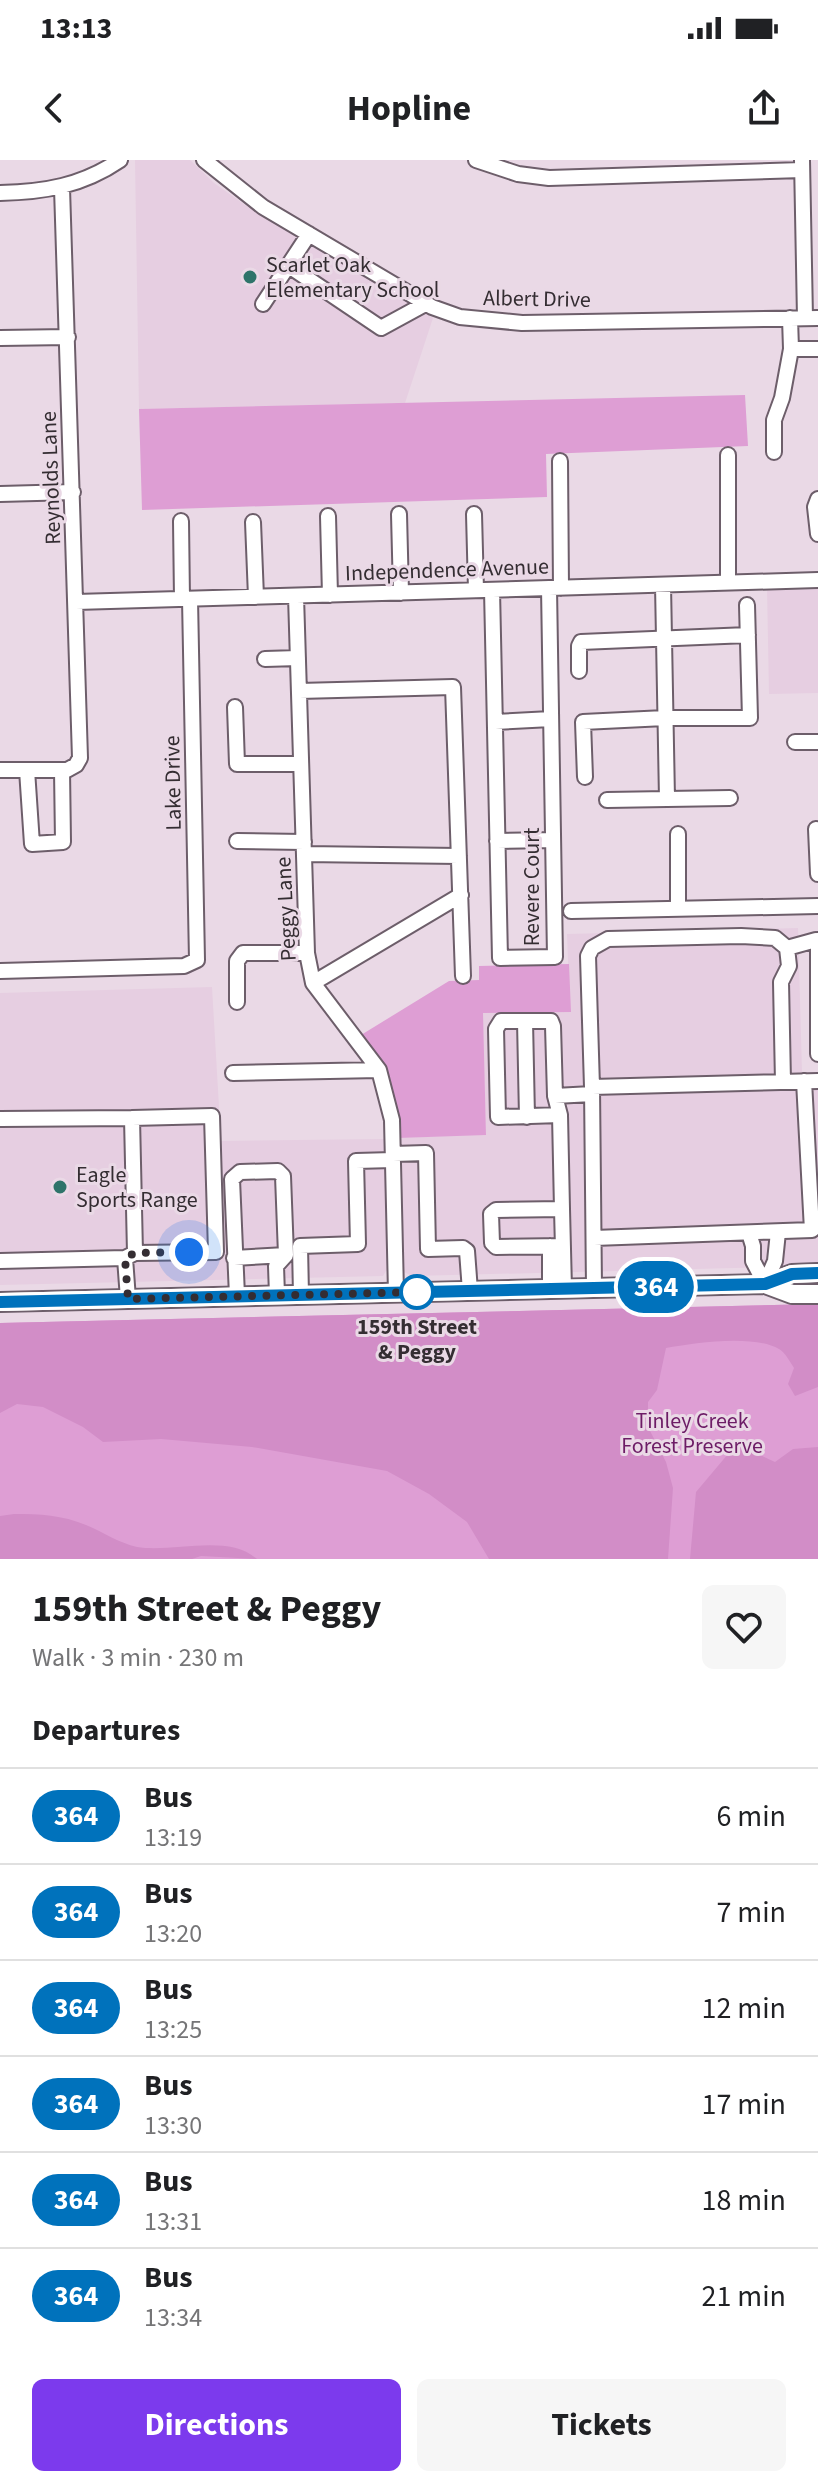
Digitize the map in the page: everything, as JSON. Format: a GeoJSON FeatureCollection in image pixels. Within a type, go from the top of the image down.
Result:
{"type":"FeatureCollection","features":[{"type":"Feature","properties":{"kind":"main road"},"geometry":{"type":"LineString","coordinates":[[0,1302],[765,1284],[792,1274],[815,1271]]}},
{"type":"Feature","properties":{"kind":"main road"},"geometry":{"type":"LineString","coordinates":[[765,1284],[792,1294],[818,1294]]}},
{"type":"Feature","properties":{"kind":"street"},"geometry":{"type":"LineString","coordinates":[[0,193],[62,188],[89,178],[120,160]]}},
{"type":"Feature","properties":{"kind":"street","name":"Albert Drive"},"geometry":{"type":"LineString","coordinates":[[204,160],[263,207],[425,304],[460,317],[522,323],[804,318]]}},
{"type":"Feature","properties":{"kind":"street"},"geometry":{"type":"LineString","coordinates":[[476,160],[518,174],[549,178],[802,165],[804,318],[791,349],[782,398],[774,420],[774,452]]}},
{"type":"Feature","properties":{"kind":"street","name":"Reynolds Lane"},"geometry":{"type":"LineString","coordinates":[[27,770],[32,844],[63,842],[69,768],[80,758],[81,750],[62,188]]}},
{"type":"Feature","properties":{"kind":"street"},"geometry":{"type":"LineString","coordinates":[[263,304],[309,234]]}},
{"type":"Feature","properties":{"kind":"street"},"geometry":{"type":"LineString","coordinates":[[289,266],[381,328],[425,304]]}},
{"type":"Feature","properties":{"kind":"street"},"geometry":{"type":"LineString","coordinates":[[0,338],[68,337]]}},
{"type":"Feature","properties":{"kind":"street"},"geometry":{"type":"LineString","coordinates":[[791,349],[818,349]]}},
{"type":"Feature","properties":{"kind":"street"},"geometry":{"type":"LineString","coordinates":[[728,455],[728,582]]}},
{"type":"Feature","properties":{"kind":"street","name":"Revere Court"},"geometry":{"type":"LineString","coordinates":[[492,590],[500,958],[555,957],[551,719],[560,461]]}},
{"type":"Feature","properties":{"kind":"street"},"geometry":{"type":"LineString","coordinates":[[0,494],[73,492]]}},
{"type":"Feature","properties":{"kind":"street"},"geometry":{"type":"LineString","coordinates":[[818,499],[815,507],[818,534]]}},
{"type":"Feature","properties":{"kind":"street"},"geometry":{"type":"LineString","coordinates":[[399,514],[401,593]]}},
{"type":"Feature","properties":{"kind":"street"},"geometry":{"type":"LineString","coordinates":[[474,514],[476,590]]}},
{"type":"Feature","properties":{"kind":"street"},"geometry":{"type":"LineString","coordinates":[[328,516],[330,595]]}},
{"type":"Feature","properties":{"kind":"street","name":"Lake Drive"},"geometry":{"type":"LineString","coordinates":[[0,971],[169,967],[194,964],[198,956],[181,521]]}},
{"type":"Feature","properties":{"kind":"street"},"geometry":{"type":"LineString","coordinates":[[253,522],[256,597]]}},
{"type":"Feature","properties":{"kind":"street","name":"Independence Avenue"},"geometry":{"type":"LineString","coordinates":[[76,602],[818,580]]}},
{"type":"Feature","properties":{"kind":"street"},"geometry":{"type":"LineString","coordinates":[[663,585],[667,799]]}},
{"type":"Feature","properties":{"kind":"street","name":"Peggy Lane"},"geometry":{"type":"LineString","coordinates":[[296,596],[307,953],[313,983],[379,1070],[392,1120],[396,1293]]}},
{"type":"Feature","properties":{"kind":"street"},"geometry":{"type":"LineString","coordinates":[[585,777],[583,722],[750,718],[747,605]]}},
{"type":"Feature","properties":{"kind":"street"},"geometry":{"type":"LineString","coordinates":[[579,671],[581,642],[748,635]]}},
{"type":"Feature","properties":{"kind":"street"},"geometry":{"type":"LineString","coordinates":[[265,659],[298,658]]}},
{"type":"Feature","properties":{"kind":"street"},"geometry":{"type":"LineString","coordinates":[[299,691],[453,687],[463,976]]}},
{"type":"Feature","properties":{"kind":"street"},"geometry":{"type":"LineString","coordinates":[[235,707],[237,764],[301,764]]}},
{"type":"Feature","properties":{"kind":"street"},"geometry":{"type":"LineString","coordinates":[[495,722],[551,719]]}},
{"type":"Feature","properties":{"kind":"street"},"geometry":{"type":"LineString","coordinates":[[795,742],[818,742]]}},
{"type":"Feature","properties":{"kind":"street"},"geometry":{"type":"LineString","coordinates":[[0,770],[69,768]]}},
{"type":"Feature","properties":{"kind":"street"},"geometry":{"type":"LineString","coordinates":[[607,800],[730,798]]}},
{"type":"Feature","properties":{"kind":"street"},"geometry":{"type":"LineString","coordinates":[[816,829],[818,874]]}},
{"type":"Feature","properties":{"kind":"street"},"geometry":{"type":"LineString","coordinates":[[678,834],[678,909]]}},
{"type":"Feature","properties":{"kind":"street"},"geometry":{"type":"LineString","coordinates":[[497,841],[553,840]]}},
{"type":"Feature","properties":{"kind":"street"},"geometry":{"type":"LineString","coordinates":[[237,841],[304,848],[459,856]]}},
{"type":"Feature","properties":{"kind":"street"},"geometry":{"type":"LineString","coordinates":[[313,983],[461,895]]}},
{"type":"Feature","properties":{"kind":"street"},"geometry":{"type":"LineString","coordinates":[[571,911],[818,906]]}},
{"type":"Feature","properties":{"kind":"street"},"geometry":{"type":"LineString","coordinates":[[594,1288],[588,956],[592,948],[608,939],[775,938],[787,948],[789,966],[781,982],[783,1082]]}},
{"type":"Feature","properties":{"kind":"street"},"geometry":{"type":"LineString","coordinates":[[787,948],[817,940],[818,1054]]}},
{"type":"Feature","properties":{"kind":"street"},"geometry":{"type":"LineString","coordinates":[[237,1002],[237,961],[243,953],[307,953]]}},
{"type":"Feature","properties":{"kind":"street"},"geometry":{"type":"LineString","coordinates":[[557,1289],[557,1246],[562,1209],[560,1115],[555,1096],[553,1026],[551,1021],[501,1021],[496,1029],[498,1117],[560,1115]]}},
{"type":"Feature","properties":{"kind":"street"},"geometry":{"type":"LineString","coordinates":[[525,1021],[527,1117]]}},
{"type":"Feature","properties":{"kind":"street"},"geometry":{"type":"LineString","coordinates":[[233,1073],[379,1070]]}},
{"type":"Feature","properties":{"kind":"street"},"geometry":{"type":"LineString","coordinates":[[555,1096],[592,1091],[811,1081],[815,1230],[594,1238]]}},
{"type":"Feature","properties":{"kind":"street"},"geometry":{"type":"LineString","coordinates":[[0,1119],[212,1116],[216,1252],[0,1261]]}},
{"type":"Feature","properties":{"kind":"street"},"geometry":{"type":"LineString","coordinates":[[128,1299],[132,1118]]}},
{"type":"Feature","properties":{"kind":"street"},"geometry":{"type":"LineString","coordinates":[[301,1295],[300,1246],[358,1244],[356,1161],[426,1153],[428,1249],[463,1248],[467,1251],[470,1291]]}},
{"type":"Feature","properties":{"kind":"street"},"geometry":{"type":"LineString","coordinates":[[237,1296],[232,1179],[240,1172],[278,1171],[283,1176],[286,1255],[276,1266],[277,1295]]}},
{"type":"Feature","properties":{"kind":"street"},"geometry":{"type":"LineString","coordinates":[[557,1246],[496,1247],[492,1243],[491,1214],[496,1210],[562,1209]]}},
{"type":"Feature","properties":{"kind":"street"},"geometry":{"type":"LineString","coordinates":[[765,1284],[775,1261],[778,1232]]}},
{"type":"Feature","properties":{"kind":"street"},"geometry":{"type":"LineString","coordinates":[[749,1233],[753,1261],[765,1284]]}},
{"type":"Feature","properties":{"kind":"street"},"geometry":{"type":"LineString","coordinates":[[234,1258],[286,1255]]}},
{"type":"Feature","properties":{"kind":"shaded area","name":"Scarlet Oak Elementary School"},"geometry":{"type":"Polygon","coordinates":[[[135,160],[190,160],[214,183],[248,207],[433,318],[405,403],[139,409],[135,160]]]}},
{"type":"Feature","properties":{"kind":"shaded area"},"geometry":{"type":"Polygon","coordinates":[[[818,585],[818,693],[769,694],[767,587],[818,585]]]}},
{"type":"Feature","properties":{"kind":"shaded area"},"geometry":{"type":"Polygon","coordinates":[[[798,928],[802,1072],[818,1072],[818,1266],[412,1276],[404,1272],[398,1138],[486,1134],[482,1013],[570,1012],[567,934],[798,928]]]}},
{"type":"Feature","properties":{"kind":"shaded area"},"geometry":{"type":"Polygon","coordinates":[[[212,987],[221,1141],[384,1139],[389,1266],[383,1276],[0,1285],[0,993],[212,987]]]}},
{"type":"Feature","properties":{"kind":"shaded area"},"geometry":{"type":"Polygon","coordinates":[[[818,1304],[818,1387],[795,1396],[788,1384],[794,1368],[781,1350],[768,1344],[723,1341],[666,1348],[657,1390],[648,1402],[648,1427],[666,1462],[673,1488],[668,1559],[489,1559],[467,1522],[429,1494],[387,1471],[252,1447],[161,1439],[103,1442],[83,1427],[43,1407],[17,1404],[0,1413],[0,1323],[818,1304]]]}},
{"type":"Feature","properties":{"kind":"shaded area"},"geometry":{"type":"Polygon","coordinates":[[[746,1442],[758,1454],[775,1462],[793,1449],[818,1447],[818,1559],[690,1559],[696,1492],[728,1454],[746,1442]]]}},
{"type":"Feature","properties":{"kind":"shaded area"},"geometry":{"type":"Polygon","coordinates":[[[14,1514],[68,1519],[137,1547],[216,1545],[245,1551],[257,1559],[201,1556],[192,1559],[0,1559],[0,1516],[14,1514]]]}},
{"type":"Feature","properties":{"kind":"green space"},"geometry":{"type":"Polygon","coordinates":[[[745,395],[748,446],[546,454],[547,497],[142,510],[139,409],[745,395]]]}},
{"type":"Feature","properties":{"kind":"green space"},"geometry":{"type":"Polygon","coordinates":[[[569,964],[571,1012],[483,1013],[486,1135],[398,1138],[388,1084],[361,1035],[449,981],[479,980],[479,966],[569,964]]]}},
{"type":"Feature","properties":{"kind":"green space","name":"Tinley Creek Forest Preserve"},"geometry":{"type":"Polygon","coordinates":[[[818,1304],[818,1559],[0,1559],[0,1323],[818,1304]]]}},
{"type":"Feature","properties":{"kind":"bus line","name":"364"},"geometry":{"type":"LineString","coordinates":[[0,1302],[765,1284],[792,1274],[818,1273]]}},
{"type":"Feature","properties":{"kind":"place","name":"Scarlet Oak Elementary School"},"geometry":{"type":"Point","coordinates":[250,277]}},
{"type":"Feature","properties":{"kind":"place","name":"Eagle Sports Range"},"geometry":{"type":"Point","coordinates":[60,1187]}},
{"type":"Feature","properties":{"kind":"place","name":"159th Street & Peggy"},"geometry":{"type":"Point","coordinates":[417,1292]}},
{"type":"Feature","properties":{"kind":"route"},"geometry":{"type":"LineString","coordinates":[[189,1252],[135,1253],[125,1258],[128,1299],[421,1292],[417,1292]]}}]}
